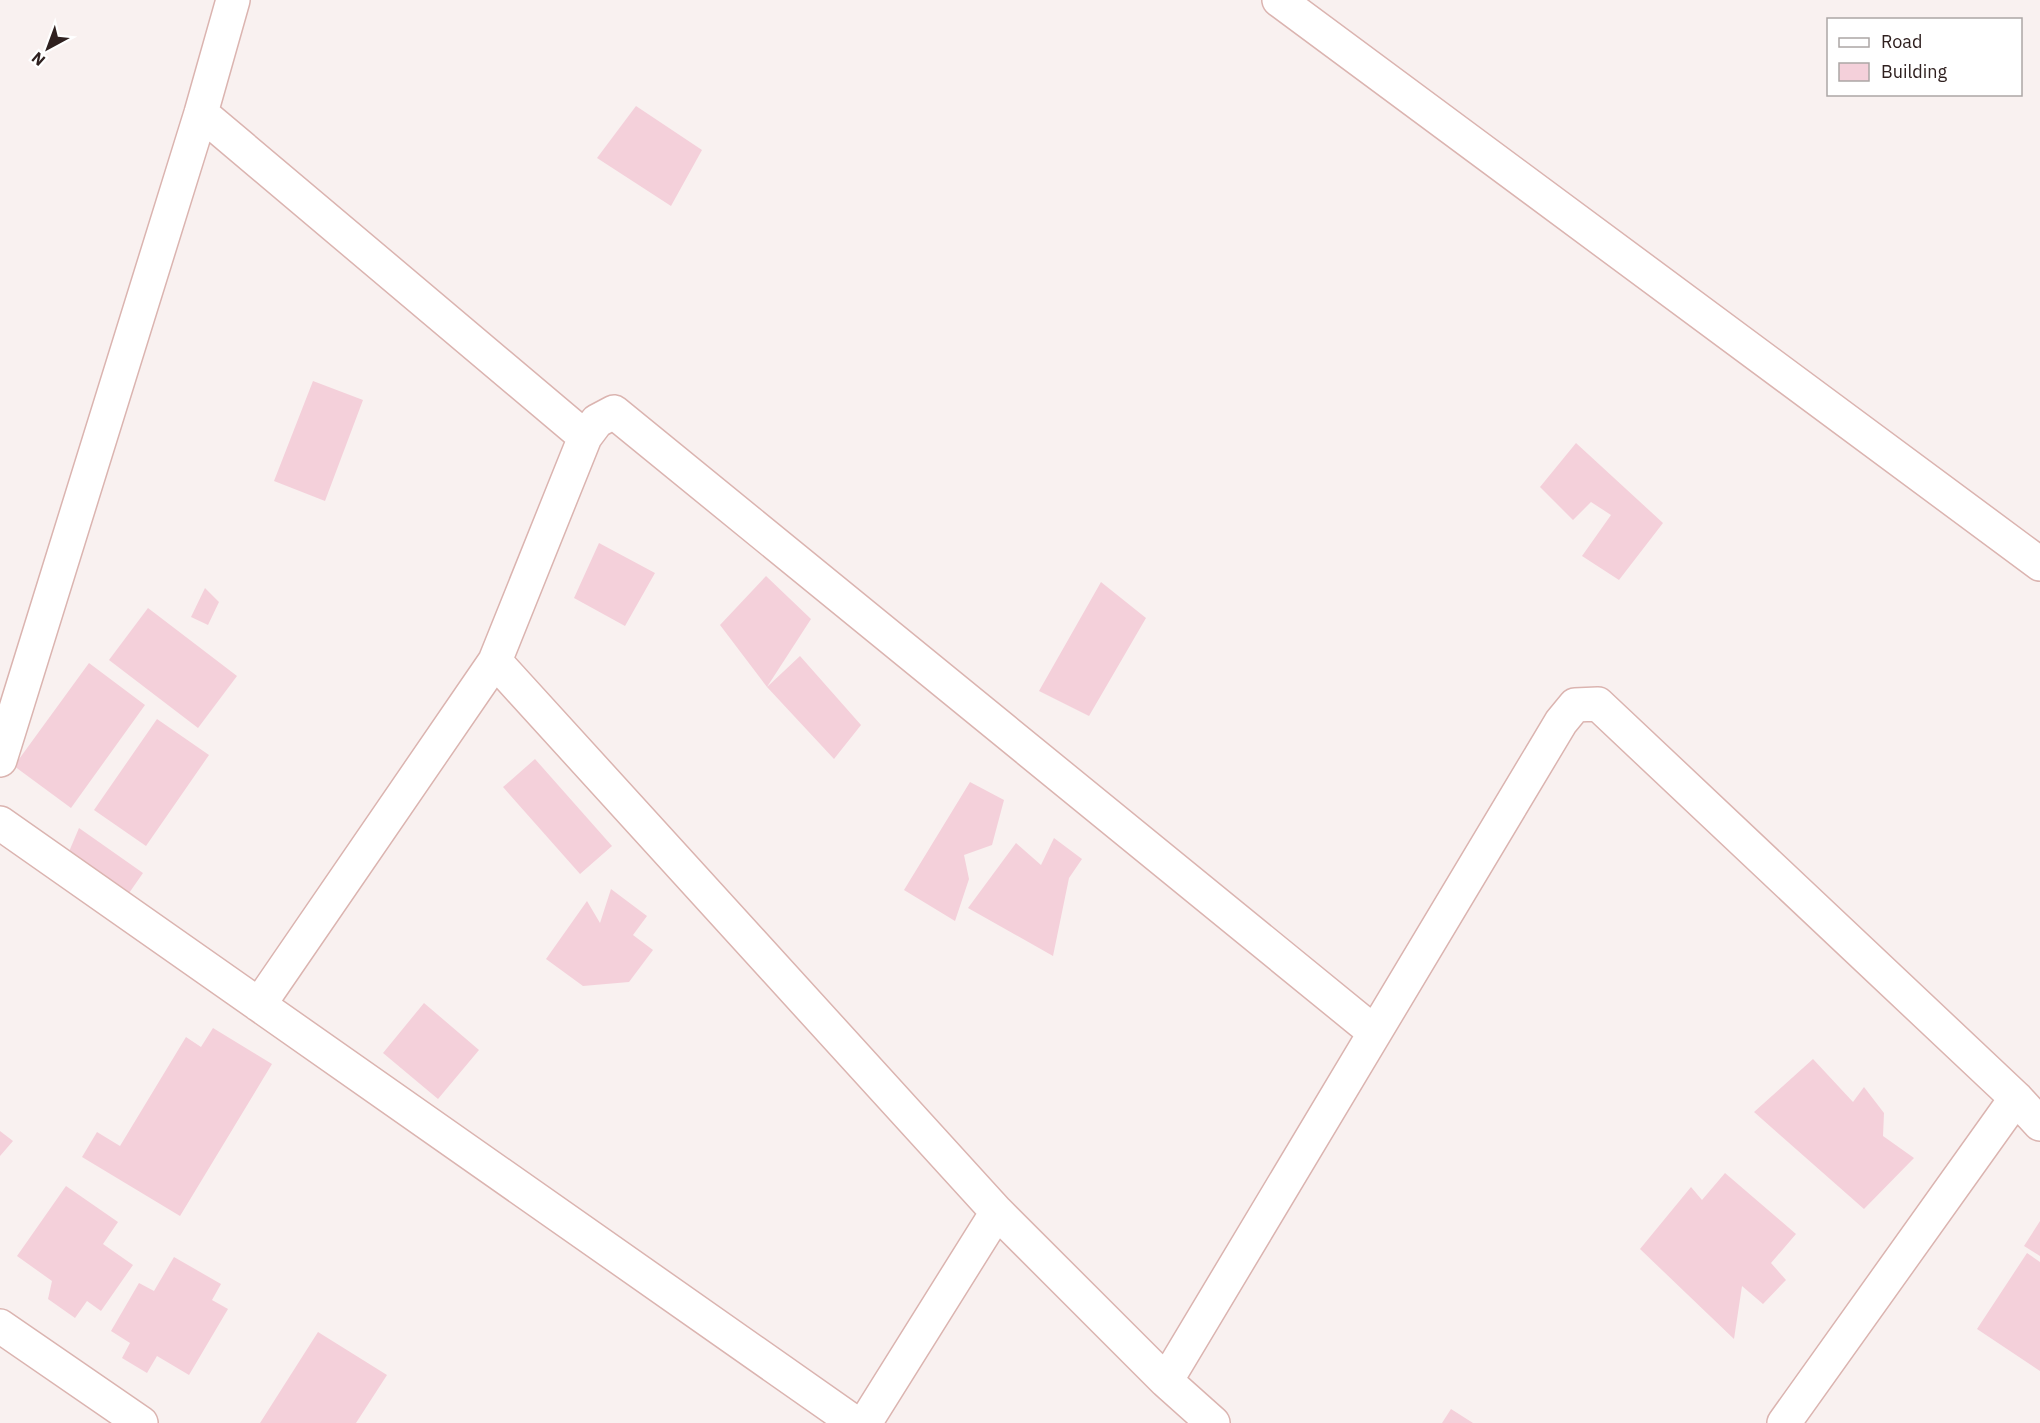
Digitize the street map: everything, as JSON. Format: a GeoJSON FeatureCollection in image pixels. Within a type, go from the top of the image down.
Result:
{"type":"FeatureCollection","features":[{"type":"Feature","properties":{"kind":"street"},"geometry":{"type":"LineString","coordinates":[[0,760],[201,112],[233,0]]}},
{"type":"Feature","properties":{"kind":"street"},"geometry":{"type":"LineString","coordinates":[[1279,0],[2040,564]]}},
{"type":"Feature","properties":{"kind":"street"},"geometry":{"type":"LineString","coordinates":[[201,112],[585,437]]}},
{"type":"Feature","properties":{"kind":"street"},"geometry":{"type":"LineString","coordinates":[[259,1005],[495,661],[585,437],[597,421],[614,412],[1374,1032]]}},
{"type":"Feature","properties":{"kind":"street"},"geometry":{"type":"LineString","coordinates":[[495,661],[997,1212],[1166,1381],[1213,1423]]}},
{"type":"Feature","properties":{"kind":"street"},"geometry":{"type":"LineString","coordinates":[[1166,1381],[1561,722],[1575,705],[1598,704],[2016,1098],[2040,1124]]}},
{"type":"Feature","properties":{"kind":"street"},"geometry":{"type":"LineString","coordinates":[[0,823],[855,1423]]}},
{"type":"Feature","properties":{"kind":"street"},"geometry":{"type":"LineString","coordinates":[[1784,1423],[2016,1098]]}},
{"type":"Feature","properties":{"kind":"street"},"geometry":{"type":"LineString","coordinates":[[865,1423],[997,1212]]}},
{"type":"Feature","properties":{"kind":"street"},"geometry":{"type":"LineString","coordinates":[[0,1326],[141,1423]]}},
{"type":"Feature","properties":{"kind":"building"},"geometry":{"type":"Polygon","coordinates":[[[636,106],[702,150],[671,206],[597,158],[636,106]]]}},
{"type":"Feature","properties":{"kind":"building"},"geometry":{"type":"Polygon","coordinates":[[[313,381],[363,400],[325,501],[274,481],[313,381]]]}},
{"type":"Feature","properties":{"kind":"building"},"geometry":{"type":"Polygon","coordinates":[[[1576,443],[1663,523],[1619,580],[1582,556],[1611,515],[1591,502],[1573,520],[1540,487],[1576,443]]]}},
{"type":"Feature","properties":{"kind":"building"},"geometry":{"type":"Polygon","coordinates":[[[599,543],[655,573],[625,626],[574,598],[599,543]]]}},
{"type":"Feature","properties":{"kind":"building"},"geometry":{"type":"Polygon","coordinates":[[[766,576],[811,619],[767,687],[720,625],[766,576]]]}},
{"type":"Feature","properties":{"kind":"building"},"geometry":{"type":"Polygon","coordinates":[[[1101,582],[1146,618],[1089,716],[1039,691],[1101,582]]]}},
{"type":"Feature","properties":{"kind":"building"},"geometry":{"type":"Polygon","coordinates":[[[205,588],[219,602],[208,625],[191,617],[205,588]]]}},
{"type":"Feature","properties":{"kind":"building"},"geometry":{"type":"Polygon","coordinates":[[[148,608],[237,676],[198,728],[109,660],[148,608]]]}},
{"type":"Feature","properties":{"kind":"building"},"geometry":{"type":"Polygon","coordinates":[[[800,656],[861,725],[834,759],[767,687],[800,656]]]}},
{"type":"Feature","properties":{"kind":"building"},"geometry":{"type":"Polygon","coordinates":[[[89,663],[145,705],[71,808],[14,766],[89,663]]]}},
{"type":"Feature","properties":{"kind":"building"},"geometry":{"type":"Polygon","coordinates":[[[157,719],[209,755],[146,846],[94,810],[157,719]]]}},
{"type":"Feature","properties":{"kind":"building"},"geometry":{"type":"Polygon","coordinates":[[[535,759],[612,846],[580,874],[503,787],[535,759]]]}},
{"type":"Feature","properties":{"kind":"building"},"geometry":{"type":"Polygon","coordinates":[[[970,782],[1004,800],[992,845],[964,855],[969,879],[955,921],[904,890],[970,782]]]}},
{"type":"Feature","properties":{"kind":"building"},"geometry":{"type":"Polygon","coordinates":[[[79,828],[143,873],[127,896],[68,854],[79,828]]]}},
{"type":"Feature","properties":{"kind":"building"},"geometry":{"type":"Polygon","coordinates":[[[1054,838],[1082,859],[1069,878],[1053,956],[968,908],[1016,843],[1041,865],[1054,838]]]}},
{"type":"Feature","properties":{"kind":"building"},"geometry":{"type":"Polygon","coordinates":[[[611,889],[647,916],[633,935],[653,950],[629,982],[583,986],[546,959],[587,901],[600,923],[611,889]]]}},
{"type":"Feature","properties":{"kind":"building"},"geometry":{"type":"Polygon","coordinates":[[[424,1003],[479,1050],[438,1099],[383,1053],[424,1003]]]}},
{"type":"Feature","properties":{"kind":"building"},"geometry":{"type":"Polygon","coordinates":[[[213,1028],[272,1064],[180,1216],[82,1157],[97,1132],[120,1146],[186,1037],[201,1047],[213,1028]]]}},
{"type":"Feature","properties":{"kind":"building"},"geometry":{"type":"Polygon","coordinates":[[[1813,1059],[1853,1102],[1864,1087],[1884,1113],[1883,1136],[1914,1158],[1864,1209],[1754,1112],[1813,1059]]]}},
{"type":"Feature","properties":{"kind":"building"},"geometry":{"type":"Polygon","coordinates":[[[0,1131],[13,1141],[0,1156],[0,1131]]]}},
{"type":"Feature","properties":{"kind":"building"},"geometry":{"type":"Polygon","coordinates":[[[1725,1173],[1796,1234],[1771,1263],[1786,1280],[1763,1304],[1742,1286],[1734,1339],[1640,1249],[1691,1187],[1702,1200],[1725,1173]]]}},
{"type":"Feature","properties":{"kind":"building"},"geometry":{"type":"Polygon","coordinates":[[[66,1186],[118,1222],[103,1244],[133,1265],[101,1311],[87,1301],[75,1318],[48,1299],[52,1281],[17,1256],[66,1186]]]}},
{"type":"Feature","properties":{"kind":"building"},"geometry":{"type":"Polygon","coordinates":[[[2040,1221],[2040,1256],[2024,1246],[2040,1221]]]}},
{"type":"Feature","properties":{"kind":"building"},"geometry":{"type":"Polygon","coordinates":[[[2027,1253],[2040,1262],[2040,1371],[1977,1329],[2027,1253]]]}},
{"type":"Feature","properties":{"kind":"building"},"geometry":{"type":"Polygon","coordinates":[[[174,1257],[221,1284],[212,1300],[228,1309],[189,1375],[157,1356],[147,1373],[122,1358],[130,1343],[111,1331],[139,1283],[154,1291],[174,1257]]]}},
{"type":"Feature","properties":{"kind":"building"},"geometry":{"type":"Polygon","coordinates":[[[318,1332],[387,1375],[356,1423],[260,1423],[318,1332]]]}},
{"type":"Feature","properties":{"kind":"building"},"geometry":{"type":"Polygon","coordinates":[[[1451,1409],[1473,1423],[1442,1423],[1451,1409]]]}}]}
